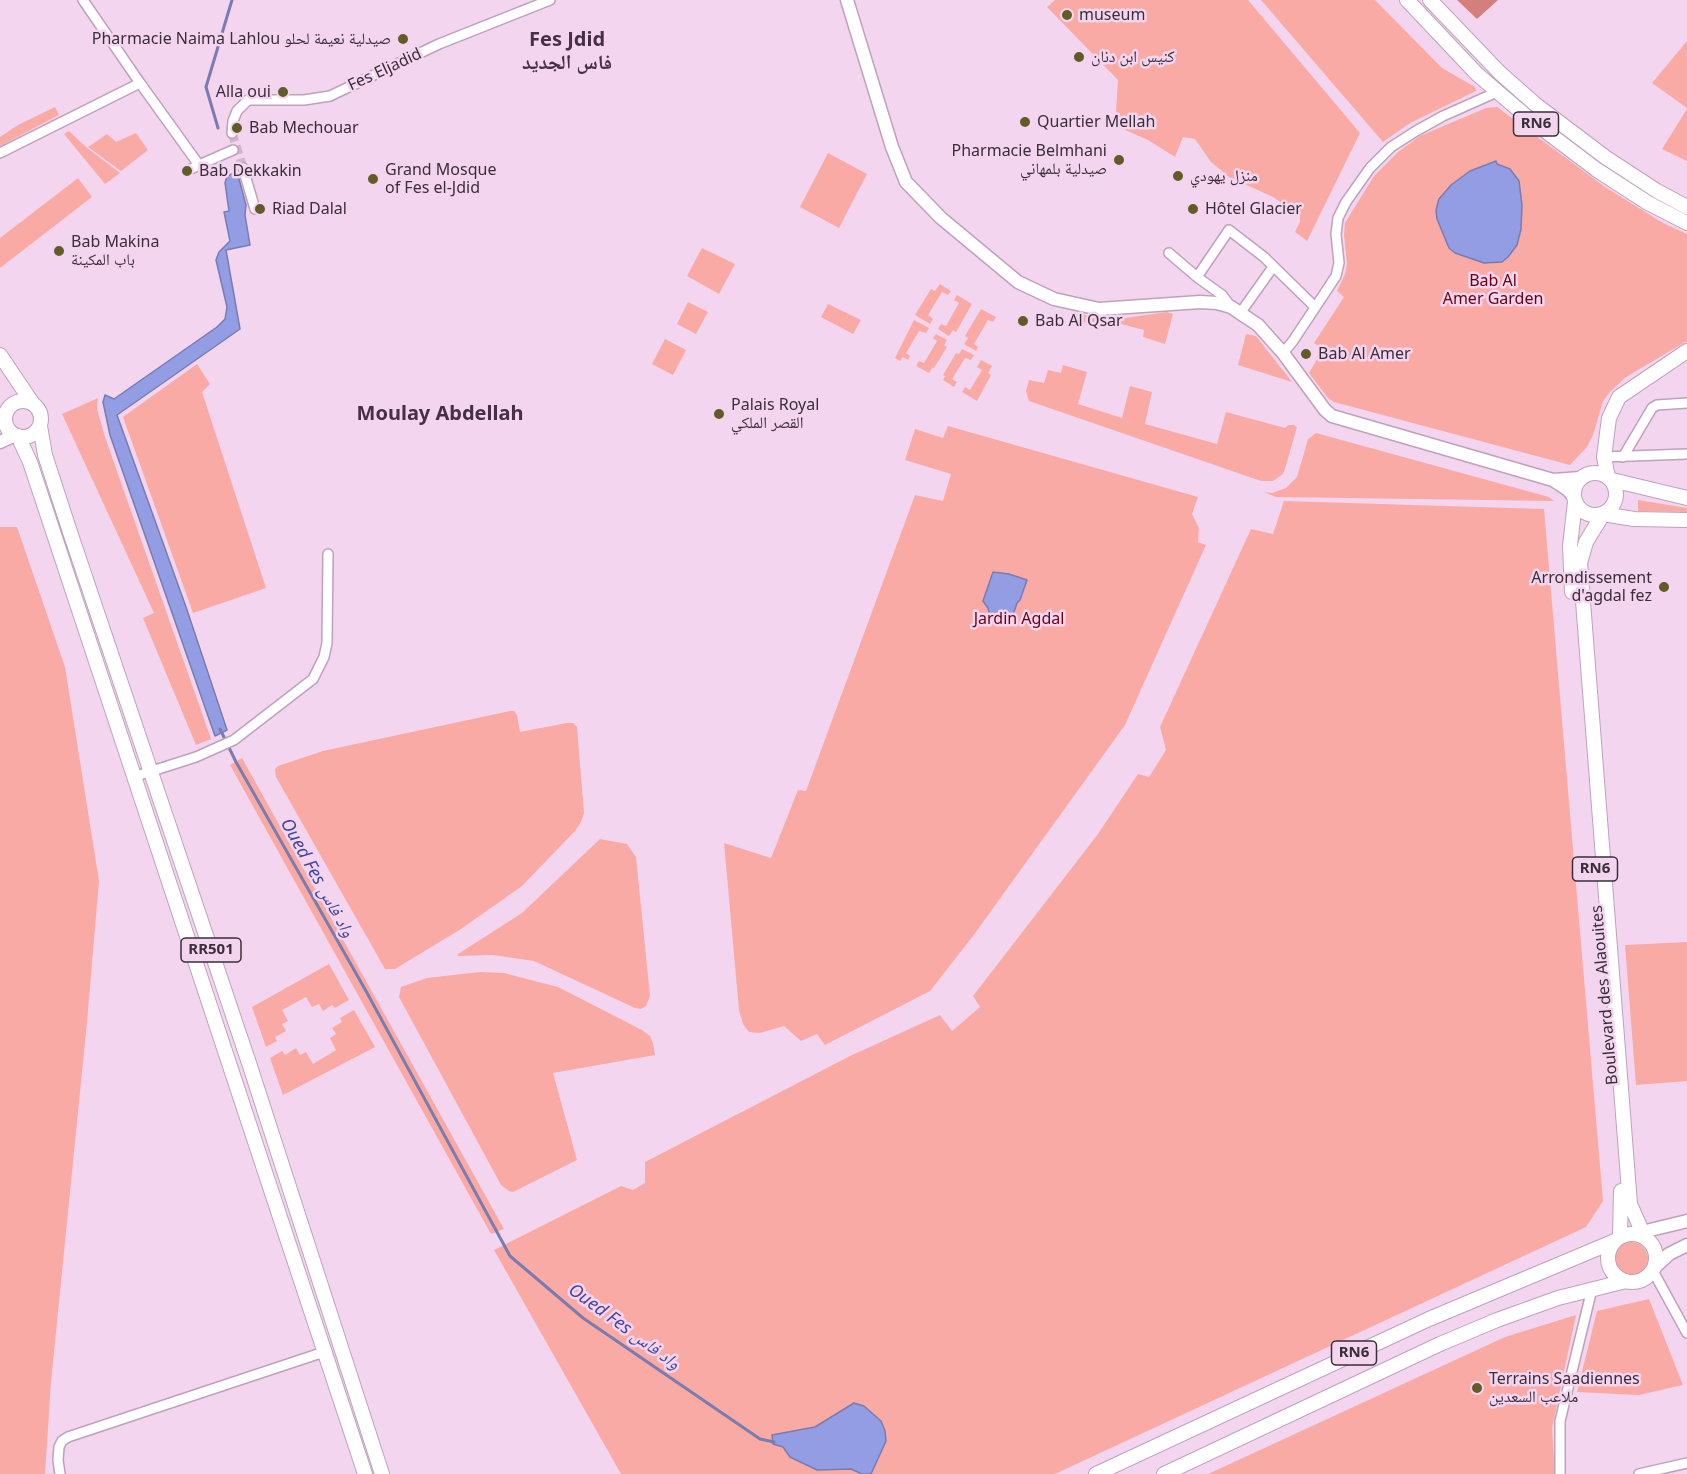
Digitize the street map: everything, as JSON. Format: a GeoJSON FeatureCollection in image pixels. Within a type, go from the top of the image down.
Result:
{"type":"FeatureCollection","features":[{"type":"Feature","properties":{"kind":"main road","name":"RN6"},"geometry":{"type":"LineString","coordinates":[[1407,0],[1497,92],[1597,170],[1648,203],[1687,223]]}},
{"type":"Feature","properties":{"kind":"main road","name":"RN6"},"geometry":{"type":"LineString","coordinates":[[1430,0],[1500,73],[1535,104],[1605,156],[1657,191],[1687,207]]}},
{"type":"Feature","properties":{"kind":"main road","name":"RN6"},"geometry":{"type":"LineString","coordinates":[[1603,514],[1609,511],[1616,499],[1615,486],[1610,478],[1604,457],[1609,418],[1619,397],[1687,351]]}},
{"type":"Feature","properties":{"kind":"main road"},"geometry":{"type":"LineString","coordinates":[[3,361],[33,404]]}},
{"type":"Feature","properties":{"kind":"main road"},"geometry":{"type":"LineString","coordinates":[[3,361],[5,415]]}},
{"type":"Feature","properties":{"kind":"main road"},"geometry":{"type":"LineString","coordinates":[[5,415],[21,401],[33,404]]}},
{"type":"Feature","properties":{"kind":"main road","name":"RR501"},"geometry":{"type":"LineString","coordinates":[[33,404],[41,416],[42,441],[56,490],[249,1063],[382,1474]]}},
{"type":"Feature","properties":{"kind":"main road","name":"RR501"},"geometry":{"type":"LineString","coordinates":[[5,415],[8,428],[17,436],[30,462],[365,1474]]}},
{"type":"Feature","properties":{"kind":"main road"},"geometry":{"type":"LineString","coordinates":[[17,436],[31,435],[40,426]]}},
{"type":"Feature","properties":{"kind":"main road","name":"RN6"},"geometry":{"type":"LineString","coordinates":[[1575,500],[1577,484],[1604,457]]}},
{"type":"Feature","properties":{"kind":"main road"},"geometry":{"type":"LineString","coordinates":[[1584,476],[1601,474],[1637,488],[1687,498]]}},
{"type":"Feature","properties":{"kind":"main road"},"geometry":{"type":"LineString","coordinates":[[1575,500],[1579,508],[1590,515],[1687,520]]}},
{"type":"Feature","properties":{"kind":"main road","name":"Boulevard des Alaouites"},"geometry":{"type":"LineString","coordinates":[[1575,500],[1569,559],[1622,1205],[1631,1237]]}},
{"type":"Feature","properties":{"kind":"main road","name":"Boulevard des Alaouites"},"geometry":{"type":"LineString","coordinates":[[1603,514],[1582,552],[1580,576],[1631,1237]]}},
{"type":"Feature","properties":{"kind":"main road","name":"RN6"},"geometry":{"type":"LineString","coordinates":[[1164,1474],[1440,1344],[1528,1308],[1592,1289],[1626,1281],[1642,1280],[1654,1270],[1655,1251],[1631,1237]]}},
{"type":"Feature","properties":{"kind":"main road","name":"RN6"},"geometry":{"type":"LineString","coordinates":[[1626,1281],[1614,1274],[1608,1261],[1609,1254],[1631,1237]]}},
{"type":"Feature","properties":{"kind":"main road","name":"RN6"},"geometry":{"type":"LineString","coordinates":[[1096,1474],[1429,1319],[1631,1237]]}},
{"type":"Feature","properties":{"kind":"main road"},"geometry":{"type":"LineString","coordinates":[[316,1328],[331,1320]]}},
{"type":"Feature","properties":{"kind":"street"},"geometry":{"type":"LineString","coordinates":[[83,0],[199,165]]}},
{"type":"Feature","properties":{"kind":"street","name":"Fes Eljadid"},"geometry":{"type":"LineString","coordinates":[[232,131],[237,111],[248,100],[303,100],[330,96],[439,44],[550,0]]}},
{"type":"Feature","properties":{"kind":"street"},"geometry":{"type":"LineString","coordinates":[[847,0],[892,147],[906,182],[935,212],[1005,273],[1018,282],[1054,299],[1099,309],[1200,302],[1217,303],[1236,310]]}},
{"type":"Feature","properties":{"kind":"street"},"geometry":{"type":"LineString","coordinates":[[0,153],[140,83]]}},
{"type":"Feature","properties":{"kind":"street"},"geometry":{"type":"LineString","coordinates":[[1283,353],[1338,271],[1336,234],[1338,218],[1370,168],[1390,147],[1416,130],[1497,92]]}},
{"type":"Feature","properties":{"kind":"street"},"geometry":{"type":"LineString","coordinates":[[187,171],[233,150]]}},
{"type":"Feature","properties":{"kind":"street"},"geometry":{"type":"LineString","coordinates":[[243,168],[255,209]]}},
{"type":"Feature","properties":{"kind":"street"},"geometry":{"type":"LineString","coordinates":[[1197,277],[1229,230],[1264,257],[1315,307]]}},
{"type":"Feature","properties":{"kind":"street"},"geometry":{"type":"LineString","coordinates":[[1169,253],[1236,310],[1258,325],[1332,416],[1553,480],[1584,476]]}},
{"type":"Feature","properties":{"kind":"street"},"geometry":{"type":"LineString","coordinates":[[1236,310],[1273,267]]}},
{"type":"Feature","properties":{"kind":"street"},"geometry":{"type":"LineString","coordinates":[[1623,457],[1652,408],[1657,405],[1687,404]]}},
{"type":"Feature","properties":{"kind":"street"},"geometry":{"type":"LineString","coordinates":[[0,442],[17,436]]}},
{"type":"Feature","properties":{"kind":"street"},"geometry":{"type":"LineString","coordinates":[[1604,457],[1687,454]]}},
{"type":"Feature","properties":{"kind":"street"},"geometry":{"type":"LineString","coordinates":[[1553,480],[1575,500]]}},
{"type":"Feature","properties":{"kind":"street"},"geometry":{"type":"LineString","coordinates":[[133,777],[219,748],[234,740],[313,679],[324,657],[327,632],[328,554]]}},
{"type":"Feature","properties":{"kind":"street"},"geometry":{"type":"LineString","coordinates":[[1631,1237],[1687,1221]]}},
{"type":"Feature","properties":{"kind":"street"},"geometry":{"type":"LineString","coordinates":[[1687,1245],[1669,1254],[1654,1270],[1687,1333]]}},
{"type":"Feature","properties":{"kind":"street"},"geometry":{"type":"LineString","coordinates":[[1560,1474],[1560,1421],[1592,1289]]}},
{"type":"Feature","properties":{"kind":"street"},"geometry":{"type":"LineString","coordinates":[[60,1474],[59,1447],[62,1441],[69,1437],[324,1352]]}},
{"type":"Feature","properties":{"kind":"street"},"geometry":{"type":"LineString","coordinates":[[1639,1474],[1687,1462]]}},
{"type":"Feature","properties":{"kind":"green space"},"geometry":{"type":"Polygon","coordinates":[[[1055,0],[1248,0],[1360,133],[1307,241],[1295,232],[1300,222],[1300,215],[1273,197],[1229,177],[1211,162],[1195,139],[1183,137],[1175,157],[1148,140],[1123,129],[1116,111],[1118,80],[1047,7],[1055,0]]]}},
{"type":"Feature","properties":{"kind":"green space"},"geometry":{"type":"Polygon","coordinates":[[[1261,0],[1375,0],[1442,68],[1475,87],[1476,91],[1410,123],[1383,142],[1261,0]]]}},
{"type":"Feature","properties":{"kind":"green space"},"geometry":{"type":"Polygon","coordinates":[[[1687,41],[1687,108],[1652,83],[1687,41]]]}},
{"type":"Feature","properties":{"kind":"green space"},"geometry":{"type":"Polygon","coordinates":[[[55,107],[59,115],[0,146],[0,137],[18,125],[55,107]]]}},
{"type":"Feature","properties":{"kind":"green space","name":"Bab Al Amer Garden"},"geometry":{"type":"Polygon","coordinates":[[[1497,107],[1605,187],[1663,223],[1687,234],[1687,341],[1626,377],[1610,392],[1603,401],[1587,447],[1570,465],[1334,402],[1328,398],[1309,373],[1323,349],[1314,343],[1344,297],[1337,291],[1347,264],[1345,223],[1374,176],[1398,152],[1420,136],[1486,108],[1497,107]]]}},
{"type":"Feature","properties":{"kind":"green space"},"geometry":{"type":"Polygon","coordinates":[[[1687,109],[1687,161],[1662,149],[1687,109]]]}},
{"type":"Feature","properties":{"kind":"green space"},"geometry":{"type":"Polygon","coordinates":[[[69,131],[120,173],[105,184],[64,134],[69,131]]]}},
{"type":"Feature","properties":{"kind":"green space"},"geometry":{"type":"Polygon","coordinates":[[[136,133],[148,150],[121,171],[88,147],[107,134],[116,142],[136,133]]]}},
{"type":"Feature","properties":{"kind":"green space"},"geometry":{"type":"Polygon","coordinates":[[[828,153],[867,174],[839,228],[800,207],[828,153]]]}},
{"type":"Feature","properties":{"kind":"green space"},"geometry":{"type":"Polygon","coordinates":[[[78,178],[92,197],[0,268],[0,238],[78,178]]]}},
{"type":"Feature","properties":{"kind":"green space"},"geometry":{"type":"Polygon","coordinates":[[[702,248],[735,264],[719,294],[687,276],[702,248]]]}},
{"type":"Feature","properties":{"kind":"green space"},"geometry":{"type":"Polygon","coordinates":[[[940,284],[951,291],[948,295],[942,292],[928,315],[933,319],[930,324],[915,315],[931,289],[935,291],[940,284]]]}},
{"type":"Feature","properties":{"kind":"green space"},"geometry":{"type":"Polygon","coordinates":[[[957,295],[972,304],[956,332],[953,330],[949,336],[938,329],[941,324],[946,326],[959,303],[954,300],[957,295]]]}},
{"type":"Feature","properties":{"kind":"green space"},"geometry":{"type":"Polygon","coordinates":[[[688,302],[708,312],[696,334],[677,324],[688,302]]]}},
{"type":"Feature","properties":{"kind":"green space"},"geometry":{"type":"Polygon","coordinates":[[[828,304],[861,320],[853,334],[821,317],[828,304]]]}},
{"type":"Feature","properties":{"kind":"green space"},"geometry":{"type":"Polygon","coordinates":[[[981,309],[996,317],[993,322],[988,320],[974,344],[978,347],[976,351],[964,344],[968,338],[965,336],[981,309]]]}},
{"type":"Feature","properties":{"kind":"green space"},"geometry":{"type":"Polygon","coordinates":[[[1167,312],[1173,314],[1165,344],[1143,337],[1144,330],[1102,319],[1099,326],[1076,320],[1078,313],[1101,319],[1167,312]]]}},
{"type":"Feature","properties":{"kind":"green space"},"geometry":{"type":"Polygon","coordinates":[[[914,320],[929,328],[926,333],[919,331],[906,353],[910,356],[908,360],[903,357],[900,361],[895,358],[914,320]]]}},
{"type":"Feature","properties":{"kind":"green space"},"geometry":{"type":"Polygon","coordinates":[[[936,334],[947,340],[944,345],[947,347],[929,373],[916,366],[919,361],[924,363],[937,341],[933,338],[936,334]]]}},
{"type":"Feature","properties":{"kind":"green space"},"geometry":{"type":"Polygon","coordinates":[[[1246,334],[1256,336],[1292,382],[1238,365],[1246,334]]]}},
{"type":"Feature","properties":{"kind":"green space"},"geometry":{"type":"Polygon","coordinates":[[[665,339],[686,350],[673,375],[652,364],[665,339]]]}},
{"type":"Feature","properties":{"kind":"green space"},"geometry":{"type":"Polygon","coordinates":[[[962,349],[974,355],[971,360],[965,358],[952,379],[957,382],[954,387],[943,380],[945,376],[943,375],[956,353],[959,354],[962,349]]]}},
{"type":"Feature","properties":{"kind":"green space"},"geometry":{"type":"Polygon","coordinates":[[[981,360],[992,366],[988,373],[991,375],[977,401],[962,392],[965,387],[970,390],[982,370],[977,367],[981,360]]]}},
{"type":"Feature","properties":{"kind":"green space"},"geometry":{"type":"Polygon","coordinates":[[[197,364],[210,384],[202,392],[266,588],[193,613],[123,417],[197,364]]]}},
{"type":"Feature","properties":{"kind":"green space"},"geometry":{"type":"Polygon","coordinates":[[[1063,365],[1087,372],[1078,404],[1122,418],[1130,386],[1152,392],[1145,424],[1217,444],[1226,412],[1285,428],[1288,425],[1294,425],[1297,427],[1283,474],[1273,481],[1261,481],[1029,401],[1026,391],[1029,380],[1044,383],[1048,370],[1061,373],[1063,365]]]}},
{"type":"Feature","properties":{"kind":"green space"},"geometry":{"type":"Polygon","coordinates":[[[98,398],[97,409],[105,437],[211,739],[196,745],[143,618],[154,613],[62,414],[98,398]]]}},
{"type":"Feature","properties":{"kind":"green space","name":"Jardin Agdal"},"geometry":{"type":"Polygon","coordinates":[[[948,426],[1198,497],[1192,514],[1199,528],[1198,542],[1206,545],[1125,725],[973,936],[930,991],[825,1045],[817,1034],[801,1041],[784,1026],[760,1033],[749,1032],[743,1024],[739,1010],[724,843],[771,858],[798,790],[806,791],[915,495],[943,501],[951,474],[905,460],[915,429],[943,438],[948,426]]]}},
{"type":"Feature","properties":{"kind":"green space"},"geometry":{"type":"Polygon","coordinates":[[[1316,433],[1549,497],[1554,501],[1276,497],[1264,492],[1272,493],[1286,488],[1297,477],[1308,439],[1316,433]]]}},
{"type":"Feature","properties":{"kind":"green space"},"geometry":{"type":"Polygon","coordinates":[[[1638,500],[1687,508],[1687,512],[1638,511],[1638,500]]]}},
{"type":"Feature","properties":{"kind":"green space"},"geometry":{"type":"Polygon","coordinates":[[[1284,501],[1544,509],[1603,1201],[1586,1227],[1055,1474],[621,1474],[494,1250],[621,1186],[633,1190],[645,1183],[645,1162],[850,1056],[940,1015],[952,1031],[980,1007],[973,996],[1098,834],[1138,774],[1149,777],[1166,750],[1160,727],[1251,529],[1273,534],[1284,501]]]}},
{"type":"Feature","properties":{"kind":"green space"},"geometry":{"type":"Polygon","coordinates":[[[0,527],[17,527],[65,667],[99,881],[51,1382],[45,1474],[0,1474],[0,527]]]}},
{"type":"Feature","properties":{"kind":"green space"},"geometry":{"type":"Polygon","coordinates":[[[514,711],[517,715],[520,732],[567,723],[573,723],[577,727],[584,813],[581,822],[522,886],[461,929],[395,969],[385,969],[276,777],[275,769],[323,751],[514,711]]]}},
{"type":"Feature","properties":{"kind":"green space"},"geometry":{"type":"Polygon","coordinates":[[[242,758],[504,1229],[491,1234],[230,765],[242,758]]]}},
{"type":"Feature","properties":{"kind":"green space"},"geometry":{"type":"Polygon","coordinates":[[[600,839],[627,844],[636,857],[650,996],[646,1006],[641,1009],[635,1008],[534,961],[493,955],[458,956],[522,913],[600,839]]]}},
{"type":"Feature","properties":{"kind":"green space"},"geometry":{"type":"Polygon","coordinates":[[[1687,942],[1687,1081],[1636,1085],[1625,945],[1687,942]]]}},
{"type":"Feature","properties":{"kind":"green space"},"geometry":{"type":"Polygon","coordinates":[[[329,964],[349,1000],[335,1008],[332,1005],[323,1011],[319,1004],[312,1007],[306,997],[282,1010],[288,1021],[282,1024],[286,1031],[275,1037],[277,1041],[266,1047],[252,1007],[329,964]]]}},
{"type":"Feature","properties":{"kind":"green space"},"geometry":{"type":"Polygon","coordinates":[[[480,972],[504,973],[558,987],[642,1030],[650,1036],[655,1055],[553,1073],[577,1160],[513,1192],[501,1185],[399,997],[401,987],[427,978],[480,972]]]}},
{"type":"Feature","properties":{"kind":"green space"},"geometry":{"type":"Polygon","coordinates":[[[354,1010],[375,1047],[283,1095],[270,1058],[282,1051],[285,1055],[296,1048],[300,1055],[306,1052],[313,1064],[336,1050],[330,1038],[336,1034],[332,1028],[342,1022],[340,1018],[354,1010]]]}},
{"type":"Feature","properties":{"kind":"green space"},"geometry":{"type":"Polygon","coordinates":[[[1631,1242],[1643,1247],[1648,1259],[1643,1271],[1631,1276],[1619,1271],[1614,1259],[1619,1247],[1631,1242]]]}},
{"type":"Feature","properties":{"kind":"green space"},"geometry":{"type":"Polygon","coordinates":[[[1649,1299],[1683,1385],[1639,1395],[1577,1392],[1597,1311],[1649,1299]]]}},
{"type":"Feature","properties":{"kind":"green space","name":"Terrains Saadiennes ملاعب السعدين"},"geometry":{"type":"Polygon","coordinates":[[[1576,1315],[1552,1428],[1555,1474],[1208,1474],[1505,1337],[1576,1315]]]}},
{"type":"Feature","properties":{"kind":"shaded area"},"geometry":{"type":"Polygon","coordinates":[[[1457,0],[1498,0],[1477,19],[1457,0]]]}},
{"type":"Feature","properties":{"kind":"water"},"geometry":{"type":"Polygon","coordinates":[[[1496,161],[1497,164],[1510,169],[1519,181],[1522,205],[1521,229],[1517,245],[1508,257],[1502,262],[1484,263],[1455,253],[1449,248],[1437,219],[1436,210],[1439,199],[1451,185],[1470,171],[1496,161]]]}},
{"type":"Feature","properties":{"kind":"water"},"geometry":{"type":"Polygon","coordinates":[[[234,173],[239,179],[246,205],[245,215],[250,245],[226,250],[240,329],[117,415],[186,607],[227,730],[215,736],[110,435],[103,402],[105,395],[114,399],[217,327],[225,319],[227,307],[216,260],[219,252],[230,241],[224,212],[229,211],[225,183],[227,176],[234,173]]]}},
{"type":"Feature","properties":{"kind":"water"},"geometry":{"type":"Polygon","coordinates":[[[993,572],[1027,580],[1020,600],[1006,623],[990,617],[983,601],[993,572]]]}},
{"type":"Feature","properties":{"kind":"water"},"geometry":{"type":"Polygon","coordinates":[[[854,1403],[864,1406],[881,1421],[885,1431],[886,1441],[871,1474],[862,1474],[851,1469],[817,1470],[790,1457],[783,1447],[773,1444],[772,1435],[815,1427],[854,1403]]]}},
{"type":"Feature","properties":{"kind":"waterway","name":"Oued Fes واد فاس"},"geometry":{"type":"LineString","coordinates":[[218,128],[206,87],[232,0]]}},
{"type":"Feature","properties":{"kind":"waterway","name":"Oued Fes واد فاس"},"geometry":{"type":"LineString","coordinates":[[220,729],[236,762],[366,991],[510,1256],[583,1318],[760,1439],[774,1442]]}},
{"type":"Feature","properties":{"kind":"tunnel"},"geometry":{"type":"LineString","coordinates":[[232,133],[243,168]]}},
{"type":"Feature","properties":{"kind":"place","name":"museum"},"geometry":{"type":"Point","coordinates":[1067,15]}},
{"type":"Feature","properties":{"kind":"place","name":"Pharmacie Naima Lahlou صيدلية نعيمة لحلو"},"geometry":{"type":"Point","coordinates":[403,39]}},
{"type":"Feature","properties":{"kind":"place","name":"كنيس ابن دنان"},"geometry":{"type":"Point","coordinates":[1079,57]}},
{"type":"Feature","properties":{"kind":"place","name":"Alla oui"},"geometry":{"type":"Point","coordinates":[283,92]}},
{"type":"Feature","properties":{"kind":"place","name":"Quartier Mellah"},"geometry":{"type":"Point","coordinates":[1025,122]}},
{"type":"Feature","properties":{"kind":"place","name":"Bab Mechouar"},"geometry":{"type":"Point","coordinates":[237,128]}},
{"type":"Feature","properties":{"kind":"place","name":"Pharmacie Belmhani صيدلية بلمهاني"},"geometry":{"type":"Point","coordinates":[1119,160]}},
{"type":"Feature","properties":{"kind":"place","name":"Bab Dekkakin"},"geometry":{"type":"Point","coordinates":[187,171]}},
{"type":"Feature","properties":{"kind":"place","name":"منزل يهودي"},"geometry":{"type":"Point","coordinates":[1178,176]}},
{"type":"Feature","properties":{"kind":"place","name":"Grand Mosque of Fes el-Jdid"},"geometry":{"type":"Point","coordinates":[373,179]}},
{"type":"Feature","properties":{"kind":"place","name":"Riad Dalal"},"geometry":{"type":"Point","coordinates":[260,209]}},
{"type":"Feature","properties":{"kind":"place","name":"Hôtel Glacier"},"geometry":{"type":"Point","coordinates":[1193,209]}},
{"type":"Feature","properties":{"kind":"place","name":"Bab Makina باب المكينة"},"geometry":{"type":"Point","coordinates":[59,251]}},
{"type":"Feature","properties":{"kind":"place","name":"Bab Al Qsar"},"geometry":{"type":"Point","coordinates":[1023,321]}},
{"type":"Feature","properties":{"kind":"place","name":"Bab Al Amer"},"geometry":{"type":"Point","coordinates":[1306,354]}},
{"type":"Feature","properties":{"kind":"place","name":"Palais Royal القصر الملكي"},"geometry":{"type":"Point","coordinates":[719,414]}},
{"type":"Feature","properties":{"kind":"place","name":"Arrondissement d'agdal fez"},"geometry":{"type":"Point","coordinates":[1664,587]}},
{"type":"Feature","properties":{"kind":"place","name":"Terrains Saadiennes ملاعب السعدين"},"geometry":{"type":"Point","coordinates":[1477,1388]}},
{"type":"Feature","properties":{"kind":"district","name":"Fes Jdid فاس الجديد"},"geometry":{"type":"Point","coordinates":[567,52]}},
{"type":"Feature","properties":{"kind":"district","name":"Moulay Abdellah"},"geometry":{"type":"Point","coordinates":[440,414]}}]}
